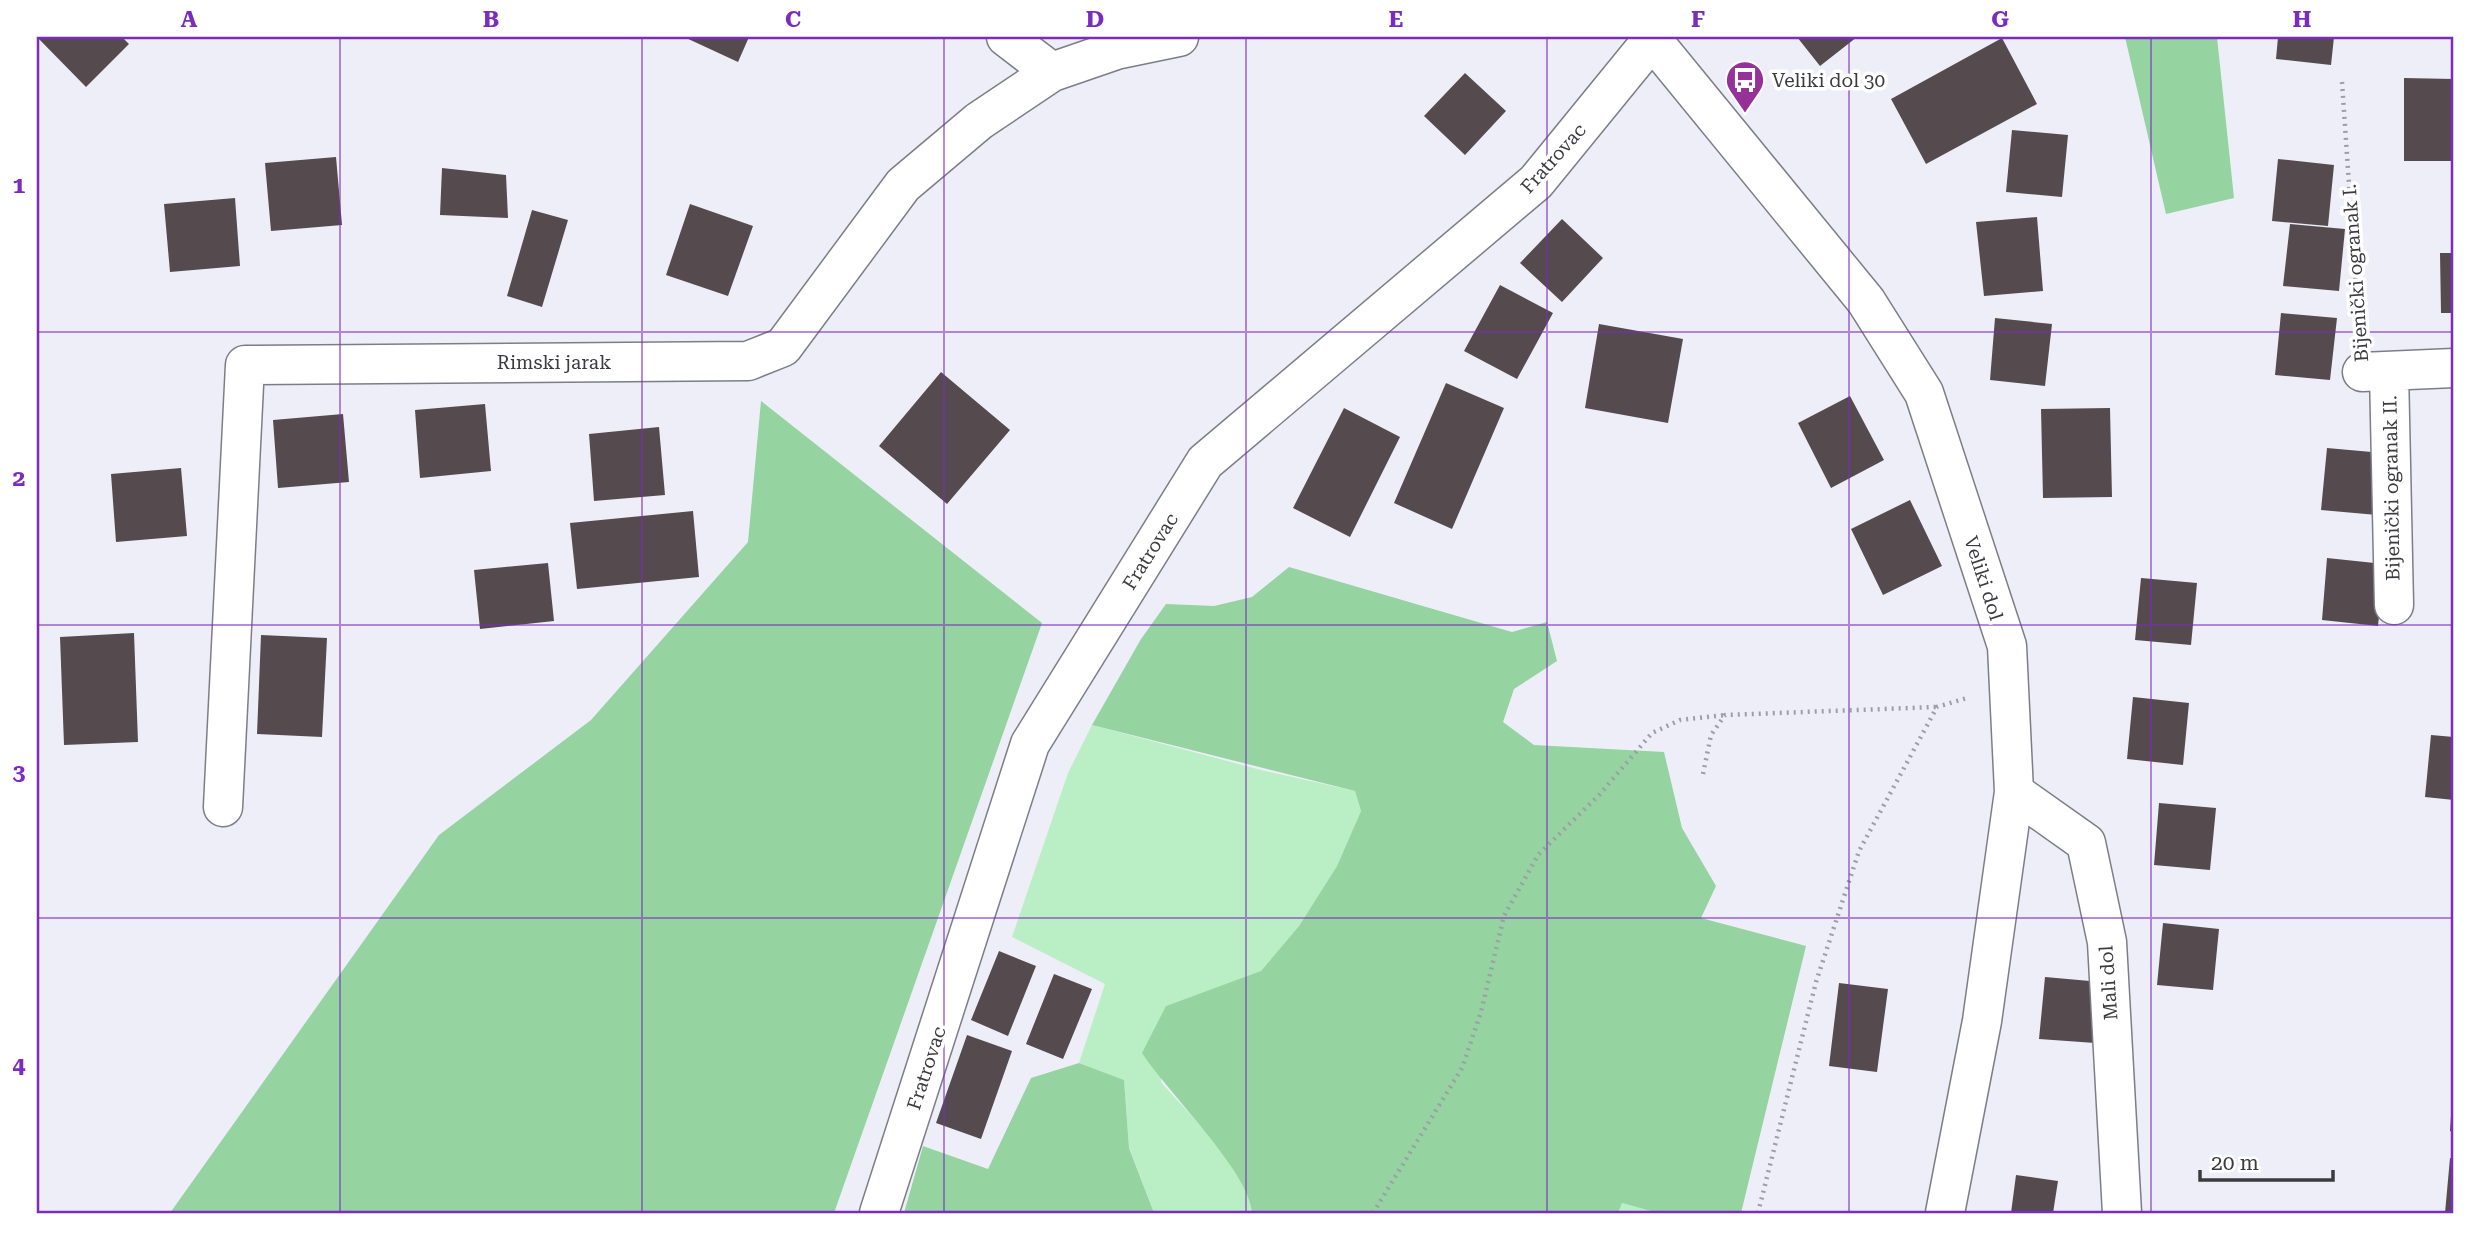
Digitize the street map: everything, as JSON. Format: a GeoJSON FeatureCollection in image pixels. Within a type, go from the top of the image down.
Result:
{"type":"FeatureCollection","features":[{"type":"Feature","properties":{"kind":"street"},"geometry":{"type":"LineString","coordinates":[[1006,37],[1052,72]]}},
{"type":"Feature","properties":{"kind":"street","name":"Rimski jarak"},"geometry":{"type":"LineString","coordinates":[[223,807],[245,365],[748,361],[783,347],[903,185],[979,121],[1052,72],[1116,50],[1179,37]]}},
{"type":"Feature","properties":{"kind":"street","name":"Veliki dol"},"geometry":{"type":"LineString","coordinates":[[1651,39],[1866,301],[1924,393],[2007,646],[2014,792],[1982,1020],[1945,1213]]}},
{"type":"Feature","properties":{"kind":"street","name":"Fratrovac"},"geometry":{"type":"LineString","coordinates":[[879,1213],[1030,744],[1205,462],[1536,182],[1651,39]]}},
{"type":"Feature","properties":{"kind":"street","name":"Bijenički ogranak I."},"geometry":{"type":"LineString","coordinates":[[2375,372],[2454,368]]}},
{"type":"Feature","properties":{"kind":"street","name":"Bijenički ogranak II."},"geometry":{"type":"LineString","coordinates":[[2375,372],[2394,605]]}},
{"type":"Feature","properties":{"kind":"street","name":"Mali dol"},"geometry":{"type":"LineString","coordinates":[[2014,792],[2086,843],[2106,942],[2122,1213]]}},
{"type":"Feature","properties":{"kind":"path","name":"Bijenički ogranak I."},"geometry":{"type":"LineString","coordinates":[[2342,82],[2375,372]]}},
{"type":"Feature","properties":{"kind":"path"},"geometry":{"type":"LineString","coordinates":[[1373,1213],[1462,1068],[1481,1012],[1504,916],[1538,855],[1599,795],[1652,733],[1680,720],[1725,715],[1937,707],[2008,686]]}},
{"type":"Feature","properties":{"kind":"path"},"geometry":{"type":"LineString","coordinates":[[1758,1213],[1816,982],[1859,851],[1937,707]]}},
{"type":"Feature","properties":{"kind":"path"},"geometry":{"type":"LineString","coordinates":[[1703,774],[1711,735],[1725,715]]}},
{"type":"Feature","properties":{"kind":"green space"},"geometry":{"type":"Polygon","coordinates":[[[2125,37],[2217,37],[2234,198],[2166,214],[2125,37]]]}},
{"type":"Feature","properties":{"kind":"green space"},"geometry":{"type":"Polygon","coordinates":[[[761,401],[1042,623],[834,1213],[170,1213],[439,835],[591,720],[748,542],[761,401]]]}},
{"type":"Feature","properties":{"kind":"green space"},"geometry":{"type":"Polygon","coordinates":[[[1289,567],[1512,632],[1547,622],[1557,661],[1514,689],[1503,722],[1534,745],[1664,752],[1682,828],[1716,886],[1701,918],[1806,946],[1741,1213],[1658,1213],[1622,1203],[1618,1213],[1252,1213],[1248,1196],[1238,1176],[1142,1053],[1166,1006],[1261,971],[1299,926],[1337,866],[1361,811],[1355,791],[1092,725],[1141,639],[1166,604],[1214,606],[1252,597],[1289,567]]]}},
{"type":"Feature","properties":{"kind":"green space"},"geometry":{"type":"Polygon","coordinates":[[[1092,725],[1261,770],[1355,791],[1361,811],[1337,866],[1299,926],[1260,972],[1166,1006],[1161,1082],[1230,1162],[1249,1197],[1252,1213],[1154,1213],[1129,1147],[1124,1080],[1079,1063],[1105,984],[1012,937],[1068,773],[1092,725]]]}},
{"type":"Feature","properties":{"kind":"green space"},"geometry":{"type":"Polygon","coordinates":[[[1079,1063],[1124,1080],[1129,1148],[1154,1213],[904,1213],[923,1146],[988,1169],[1031,1078],[1079,1063]]]}},
{"type":"Feature","properties":{"kind":"green space"},"geometry":{"type":"Polygon","coordinates":[[[1622,1203],[1658,1213],[1618,1213],[1622,1203]]]}},
{"type":"Feature","properties":{"kind":"building"},"geometry":{"type":"Polygon","coordinates":[[[37,37],[122,37],[129,44],[86,87],[37,37]]]}},
{"type":"Feature","properties":{"kind":"building"},"geometry":{"type":"Polygon","coordinates":[[[684,37],[749,37],[738,62],[684,37]]]}},
{"type":"Feature","properties":{"kind":"building"},"geometry":{"type":"Polygon","coordinates":[[[1797,37],[1857,37],[1820,66],[1797,37]]]}},
{"type":"Feature","properties":{"kind":"building"},"geometry":{"type":"Polygon","coordinates":[[[2278,37],[2334,37],[2331,65],[2276,59],[2278,37]]]}},
{"type":"Feature","properties":{"kind":"building"},"geometry":{"type":"Polygon","coordinates":[[[2002,38],[2037,104],[1926,164],[1891,99],[2002,38]]]}},
{"type":"Feature","properties":{"kind":"building"},"geometry":{"type":"Polygon","coordinates":[[[1465,73],[1506,111],[1465,155],[1424,116],[1465,73]]]}},
{"type":"Feature","properties":{"kind":"building"},"geometry":{"type":"Polygon","coordinates":[[[2404,78],[2454,79],[2454,161],[2404,161],[2404,78]]]}},
{"type":"Feature","properties":{"kind":"building"},"geometry":{"type":"Polygon","coordinates":[[[2012,130],[2068,135],[2062,197],[2006,192],[2012,130]]]}},
{"type":"Feature","properties":{"kind":"building"},"geometry":{"type":"Polygon","coordinates":[[[336,157],[342,225],[271,231],[265,163],[336,157]]]}},
{"type":"Feature","properties":{"kind":"building"},"geometry":{"type":"Polygon","coordinates":[[[2278,159],[2334,165],[2328,226],[2272,221],[2278,159]]]}},
{"type":"Feature","properties":{"kind":"building"},"geometry":{"type":"Polygon","coordinates":[[[442,168],[506,175],[508,218],[440,215],[442,168]]]}},
{"type":"Feature","properties":{"kind":"building"},"geometry":{"type":"Polygon","coordinates":[[[235,198],[240,266],[170,272],[164,204],[235,198]]]}},
{"type":"Feature","properties":{"kind":"building"},"geometry":{"type":"Polygon","coordinates":[[[690,204],[753,226],[728,296],[666,275],[690,204]]]}},
{"type":"Feature","properties":{"kind":"building"},"geometry":{"type":"Polygon","coordinates":[[[532,210],[568,220],[542,307],[507,296],[532,210]]]}},
{"type":"Feature","properties":{"kind":"building"},"geometry":{"type":"Polygon","coordinates":[[[2037,217],[2043,291],[1984,296],[1976,222],[2037,217]]]}},
{"type":"Feature","properties":{"kind":"building"},"geometry":{"type":"Polygon","coordinates":[[[1562,219],[1603,258],[1562,302],[1520,263],[1562,219]]]}},
{"type":"Feature","properties":{"kind":"building"},"geometry":{"type":"Polygon","coordinates":[[[2290,224],[2345,229],[2339,291],[2283,286],[2290,224]]]}},
{"type":"Feature","properties":{"kind":"building"},"geometry":{"type":"Polygon","coordinates":[[[2440,253],[2454,253],[2454,313],[2441,313],[2440,253]]]}},
{"type":"Feature","properties":{"kind":"building"},"geometry":{"type":"Polygon","coordinates":[[[1500,285],[1553,313],[1517,379],[1464,351],[1500,285]]]}},
{"type":"Feature","properties":{"kind":"building"},"geometry":{"type":"Polygon","coordinates":[[[2281,313],[2337,318],[2330,380],[2275,375],[2281,313]]]}},
{"type":"Feature","properties":{"kind":"building"},"geometry":{"type":"Polygon","coordinates":[[[1995,318],[2052,324],[2045,386],[1990,380],[1995,318]]]}},
{"type":"Feature","properties":{"kind":"building"},"geometry":{"type":"Polygon","coordinates":[[[1599,324],[1683,339],[1668,423],[1585,408],[1599,324]]]}},
{"type":"Feature","properties":{"kind":"building"},"geometry":{"type":"Polygon","coordinates":[[[941,372],[1010,430],[947,504],[879,446],[941,372]]]}},
{"type":"Feature","properties":{"kind":"building"},"geometry":{"type":"Polygon","coordinates":[[[1446,383],[1504,408],[1452,529],[1394,503],[1446,383]]]}},
{"type":"Feature","properties":{"kind":"building"},"geometry":{"type":"Polygon","coordinates":[[[1850,396],[1884,460],[1831,488],[1798,423],[1850,396]]]}},
{"type":"Feature","properties":{"kind":"building"},"geometry":{"type":"Polygon","coordinates":[[[485,404],[491,471],[420,478],[415,410],[485,404]]]}},
{"type":"Feature","properties":{"kind":"building"},"geometry":{"type":"Polygon","coordinates":[[[1344,408],[1400,437],[1350,537],[1293,508],[1344,408]]]}},
{"type":"Feature","properties":{"kind":"building"},"geometry":{"type":"Polygon","coordinates":[[[2110,408],[2112,497],[2043,498],[2041,409],[2110,408]]]}},
{"type":"Feature","properties":{"kind":"building"},"geometry":{"type":"Polygon","coordinates":[[[343,414],[349,482],[278,488],[273,420],[343,414]]]}},
{"type":"Feature","properties":{"kind":"building"},"geometry":{"type":"Polygon","coordinates":[[[659,427],[665,495],[594,501],[589,434],[659,427]]]}},
{"type":"Feature","properties":{"kind":"building"},"geometry":{"type":"Polygon","coordinates":[[[2327,448],[2383,453],[2377,515],[2321,510],[2327,448]]]}},
{"type":"Feature","properties":{"kind":"building"},"geometry":{"type":"Polygon","coordinates":[[[181,468],[187,536],[116,542],[111,474],[181,468]]]}},
{"type":"Feature","properties":{"kind":"building"},"geometry":{"type":"Polygon","coordinates":[[[1910,500],[1942,566],[1883,595],[1851,529],[1910,500]]]}},
{"type":"Feature","properties":{"kind":"building"},"geometry":{"type":"Polygon","coordinates":[[[693,511],[699,577],[577,589],[570,523],[693,511]]]}},
{"type":"Feature","properties":{"kind":"building"},"geometry":{"type":"Polygon","coordinates":[[[2327,558],[2384,564],[2378,626],[2322,620],[2327,558]]]}},
{"type":"Feature","properties":{"kind":"building"},"geometry":{"type":"Polygon","coordinates":[[[548,563],[554,621],[480,629],[474,570],[548,563]]]}},
{"type":"Feature","properties":{"kind":"building"},"geometry":{"type":"Polygon","coordinates":[[[2141,578],[2197,583],[2191,645],[2135,640],[2141,578]]]}},
{"type":"Feature","properties":{"kind":"building"},"geometry":{"type":"Polygon","coordinates":[[[134,633],[138,742],[64,745],[60,637],[134,633]]]}},
{"type":"Feature","properties":{"kind":"building"},"geometry":{"type":"Polygon","coordinates":[[[261,635],[327,638],[322,737],[257,734],[261,635]]]}},
{"type":"Feature","properties":{"kind":"building"},"geometry":{"type":"Polygon","coordinates":[[[2133,697],[2189,703],[2183,765],[2127,759],[2133,697]]]}},
{"type":"Feature","properties":{"kind":"building"},"geometry":{"type":"Polygon","coordinates":[[[2431,735],[2454,737],[2454,800],[2425,797],[2431,735]]]}},
{"type":"Feature","properties":{"kind":"building"},"geometry":{"type":"Polygon","coordinates":[[[2159,803],[2216,808],[2210,870],[2154,865],[2159,803]]]}},
{"type":"Feature","properties":{"kind":"building"},"geometry":{"type":"Polygon","coordinates":[[[2163,923],[2219,929],[2213,990],[2157,985],[2163,923]]]}},
{"type":"Feature","properties":{"kind":"building"},"geometry":{"type":"Polygon","coordinates":[[[999,951],[1036,966],[1008,1036],[971,1020],[999,951]]]}},
{"type":"Feature","properties":{"kind":"building"},"geometry":{"type":"Polygon","coordinates":[[[1054,974],[1092,989],[1063,1059],[1026,1044],[1054,974]]]}},
{"type":"Feature","properties":{"kind":"building"},"geometry":{"type":"Polygon","coordinates":[[[2045,977],[2101,982],[2095,1043],[2039,1039],[2045,977]]]}},
{"type":"Feature","properties":{"kind":"building"},"geometry":{"type":"Polygon","coordinates":[[[1839,983],[1888,989],[1877,1072],[1829,1066],[1839,983]]]}},
{"type":"Feature","properties":{"kind":"building"},"geometry":{"type":"Polygon","coordinates":[[[967,1035],[1012,1051],[981,1139],[936,1123],[967,1035]]]}},
{"type":"Feature","properties":{"kind":"building"},"geometry":{"type":"Polygon","coordinates":[[[2454,1101],[2454,1132],[2450,1131],[2454,1101]]]}},
{"type":"Feature","properties":{"kind":"building"},"geometry":{"type":"Polygon","coordinates":[[[2450,1158],[2454,1159],[2454,1213],[2445,1213],[2450,1158]]]}},
{"type":"Feature","properties":{"kind":"building"},"geometry":{"type":"Polygon","coordinates":[[[2016,1175],[2058,1181],[2053,1213],[2011,1213],[2016,1175]]]}},
{"type":"Feature","properties":{"kind":"place","name":"Veliki dol 30"},"geometry":{"type":"Point","coordinates":[1745,114]}}]}
